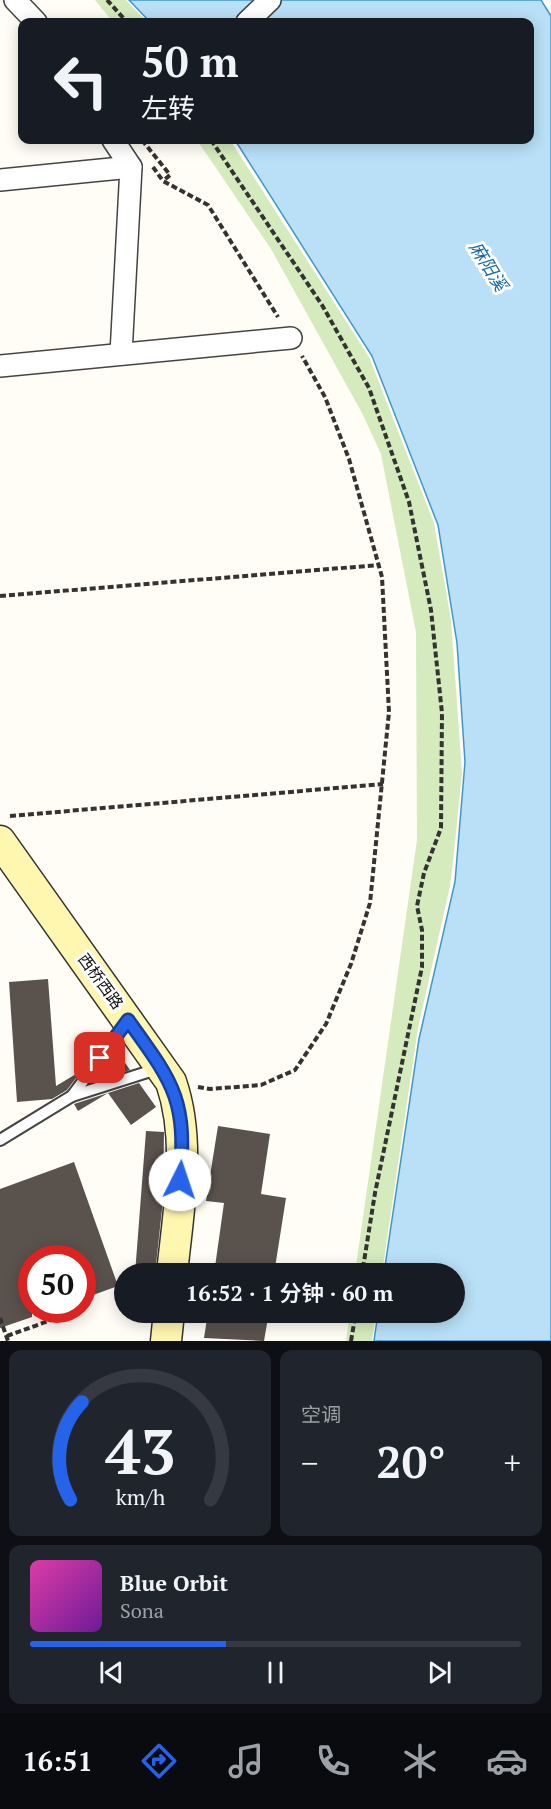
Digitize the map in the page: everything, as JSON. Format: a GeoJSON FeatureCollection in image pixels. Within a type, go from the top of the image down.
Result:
{"type":"FeatureCollection","features":[{"type":"Feature","properties":{"kind":"main road","name":"西桥西路"},"geometry":{"type":"LineString","coordinates":[[0,842],[167,1075],[182,1124],[182,1157],[173,1263]]}},
{"type":"Feature","properties":{"kind":"main road"},"geometry":{"type":"LineString","coordinates":[[166,1341],[168,1323]]}},
{"type":"Feature","properties":{"kind":"street"},"geometry":{"type":"LineString","coordinates":[[15,0],[32,18]]}},
{"type":"Feature","properties":{"kind":"street"},"geometry":{"type":"LineString","coordinates":[[251,18],[270,0]]}},
{"type":"Feature","properties":{"kind":"street"},"geometry":{"type":"LineString","coordinates":[[116,144],[130,167],[121,354]]}},
{"type":"Feature","properties":{"kind":"street"},"geometry":{"type":"LineString","coordinates":[[0,180],[130,167]]}},
{"type":"Feature","properties":{"kind":"street"},"geometry":{"type":"LineString","coordinates":[[0,366],[291,338]]}},
{"type":"Feature","properties":{"kind":"lane"},"geometry":{"type":"LineString","coordinates":[[72,1096],[128,1020]]}},
{"type":"Feature","properties":{"kind":"lane"},"geometry":{"type":"LineString","coordinates":[[0,1140],[72,1096],[167,1075]]}},
{"type":"Feature","properties":{"kind":"path"},"geometry":{"type":"LineString","coordinates":[[107,0],[123,18]]}},
{"type":"Feature","properties":{"kind":"path"},"geometry":{"type":"LineString","coordinates":[[145,144],[170,175],[163,181],[208,205],[325,397],[349,459],[382,577],[389,712],[370,903],[351,964],[326,1024],[295,1070],[261,1085],[210,1089],[167,1075]]}},
{"type":"Feature","properties":{"kind":"path"},"geometry":{"type":"LineString","coordinates":[[214,144],[322,305],[369,387],[409,502],[431,610],[442,713],[441,828],[424,873],[417,906],[422,930],[422,967],[375,1192],[364,1263]]}},
{"type":"Feature","properties":{"kind":"path"},"geometry":{"type":"LineString","coordinates":[[0,596],[379,565]]}},
{"type":"Feature","properties":{"kind":"path"},"geometry":{"type":"LineString","coordinates":[[0,817],[382,784]]}},
{"type":"Feature","properties":{"kind":"path"},"geometry":{"type":"LineString","coordinates":[[0,1318],[8,1339],[46,1323]]}},
{"type":"Feature","properties":{"kind":"path"},"geometry":{"type":"LineString","coordinates":[[351,1341],[354,1323]]}},
{"type":"Feature","properties":{"kind":"green space"},"geometry":{"type":"Polygon","coordinates":[[[95,0],[126,0],[143,18],[110,18],[95,0]]]}},
{"type":"Feature","properties":{"kind":"green space"},"geometry":{"type":"Polygon","coordinates":[[[200,144],[233,144],[369,357],[434,523],[451,620],[462,773],[454,852],[450,886],[418,1028],[383,1263],[356,1263],[417,840],[416,632],[381,454],[362,413],[271,249],[200,144]]]}},
{"type":"Feature","properties":{"kind":"green space"},"geometry":{"type":"Polygon","coordinates":[[[349,1323],[375,1323],[372,1341],[346,1341],[349,1323]]]}},
{"type":"Feature","properties":{"kind":"water","name":"麻阳溪"},"geometry":{"type":"Polygon","coordinates":[[[129,0],[541,0],[551,16],[551,1341],[374,1341],[377,1323],[465,1323],[465,1263],[385,1263],[419,1039],[455,882],[465,762],[457,643],[438,525],[372,356],[238,144],[534,144],[534,18],[146,18],[129,0]]]}},
{"type":"Feature","properties":{"kind":"building"},"geometry":{"type":"Polygon","coordinates":[[[48,979],[56,1086],[81,1071],[67,1090],[52,1099],[17,1102],[9,982],[48,979]]]}},
{"type":"Feature","properties":{"kind":"building"},"geometry":{"type":"Polygon","coordinates":[[[121,1057],[130,1070],[92,1082],[98,1073],[121,1057]]]}},
{"type":"Feature","properties":{"kind":"building"},"geometry":{"type":"Polygon","coordinates":[[[139,1083],[156,1107],[131,1125],[108,1093],[139,1083]]]}},
{"type":"Feature","properties":{"kind":"building"},"geometry":{"type":"Polygon","coordinates":[[[108,1093],[78,1111],[74,1104],[108,1093]]]}},
{"type":"Feature","properties":{"kind":"building"},"geometry":{"type":"Polygon","coordinates":[[[218,1126],[270,1134],[261,1194],[286,1198],[276,1263],[216,1263],[224,1203],[206,1201],[218,1126]]]}},
{"type":"Feature","properties":{"kind":"building"},"geometry":{"type":"Polygon","coordinates":[[[146,1131],[164,1132],[163,1200],[156,1263],[136,1263],[146,1131]]]}},
{"type":"Feature","properties":{"kind":"building"},"geometry":{"type":"Polygon","coordinates":[[[74,1162],[114,1275],[114,1287],[96,1294],[96,1245],[18,1245],[18,1322],[0,1328],[0,1189],[74,1162]]]}},
{"type":"Feature","properties":{"kind":"building"},"geometry":{"type":"Polygon","coordinates":[[[206,1323],[267,1323],[264,1341],[204,1338],[206,1323]]]}},
{"type":"Feature","properties":{"kind":"route"},"geometry":{"type":"LineString","coordinates":[[100,1058],[128,1020],[163,1068],[177,1099],[182,1124],[180,1180]]}}]}
